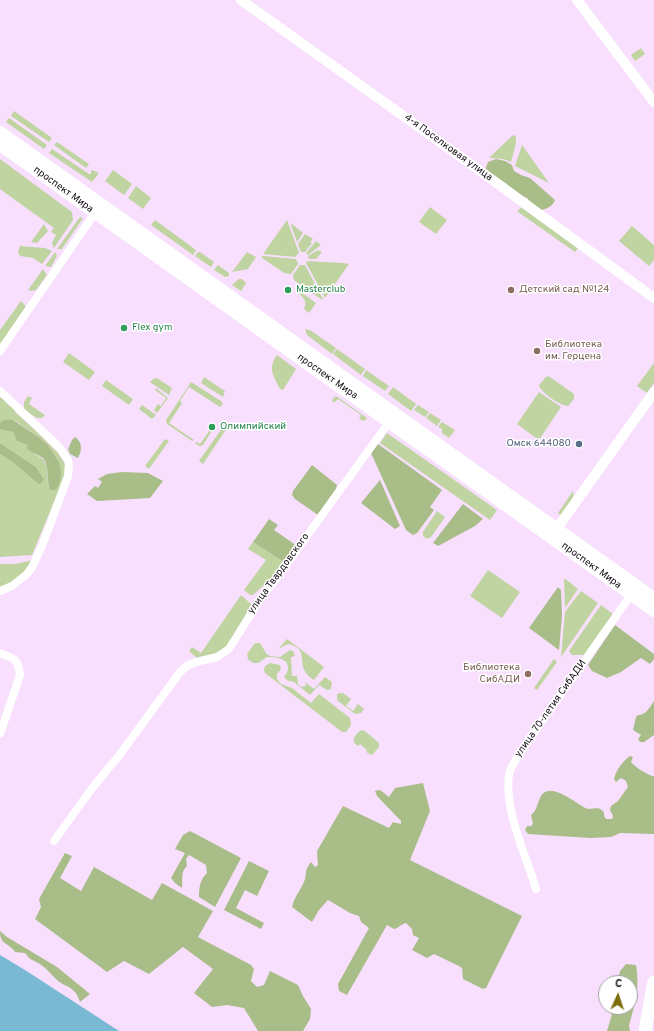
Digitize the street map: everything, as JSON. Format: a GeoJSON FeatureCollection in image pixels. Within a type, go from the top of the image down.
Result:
{"type":"FeatureCollection","features":[{"type":"Feature","properties":{"kind":"main road","name":"проспект Мира"},"geometry":{"type":"LineString","coordinates":[[0,132],[98,209],[389,422],[554,533]]}},
{"type":"Feature","properties":{"kind":"main road","name":"проспект Мира"},"geometry":{"type":"LineString","coordinates":[[0,145],[98,209],[554,533],[634,591],[654,611]]}},
{"type":"Feature","properties":{"kind":"main road","name":"проспект Мира"},"geometry":{"type":"LineString","coordinates":[[634,591],[654,598]]}},
{"type":"Feature","properties":{"kind":"main road"},"geometry":{"type":"LineString","coordinates":[[645,1031],[654,982]]}},
{"type":"Feature","properties":{"kind":"street","name":"4-я Поселковая улица"},"geometry":{"type":"LineString","coordinates":[[241,0],[472,165],[654,298]]}},
{"type":"Feature","properties":{"kind":"street"},"geometry":{"type":"LineString","coordinates":[[577,0],[654,102]]}},
{"type":"Feature","properties":{"kind":"street"},"geometry":{"type":"LineString","coordinates":[[0,351],[98,209]]}},
{"type":"Feature","properties":{"kind":"street"},"geometry":{"type":"LineString","coordinates":[[0,391],[59,447],[68,460],[69,466],[68,476],[42,546],[32,567],[27,574],[12,586],[0,591]]}},
{"type":"Feature","properties":{"kind":"street"},"geometry":{"type":"LineString","coordinates":[[554,533],[654,392]]}},
{"type":"Feature","properties":{"kind":"street","name":"улица Твардовского"},"geometry":{"type":"LineString","coordinates":[[54,841],[180,672],[187,666],[196,662],[218,657],[229,649],[262,596],[276,579],[389,422]]}},
{"type":"Feature","properties":{"kind":"street","name":"улица 70-летия СибАДИ"},"geometry":{"type":"LineString","coordinates":[[536,889],[524,855],[512,810],[509,788],[509,775],[511,767],[634,591]]}},
{"type":"Feature","properties":{"kind":"street"},"geometry":{"type":"LineString","coordinates":[[0,653],[15,660],[19,667],[20,675],[0,734]]}},
{"type":"Feature","properties":{"kind":"green space"},"geometry":{"type":"Polygon","coordinates":[[[641,48],[645,54],[635,61],[631,55],[641,48]]]}},
{"type":"Feature","properties":{"kind":"green space"},"geometry":{"type":"Polygon","coordinates":[[[14,111],[52,138],[49,142],[11,116],[14,111]]]}},
{"type":"Feature","properties":{"kind":"green space"},"geometry":{"type":"Polygon","coordinates":[[[9,118],[47,145],[44,149],[6,122],[9,118]]]}},
{"type":"Feature","properties":{"kind":"green space"},"geometry":{"type":"Polygon","coordinates":[[[513,135],[516,137],[516,143],[511,162],[503,159],[489,158],[513,135]]]}},
{"type":"Feature","properties":{"kind":"green space"},"geometry":{"type":"Polygon","coordinates":[[[57,142],[89,164],[86,168],[54,145],[57,142]]]}},
{"type":"Feature","properties":{"kind":"green space"},"geometry":{"type":"Polygon","coordinates":[[[522,145],[549,183],[515,166],[522,145]]]}},
{"type":"Feature","properties":{"kind":"green space"},"geometry":{"type":"Polygon","coordinates":[[[52,149],[89,174],[91,174],[92,170],[99,173],[92,182],[49,153],[52,149]]]}},
{"type":"Feature","properties":{"kind":"green space"},"geometry":{"type":"Polygon","coordinates":[[[0,159],[72,212],[73,220],[54,248],[52,243],[56,235],[51,232],[54,228],[0,189],[0,159]]]}},
{"type":"Feature","properties":{"kind":"green space"},"geometry":{"type":"Polygon","coordinates":[[[496,159],[505,161],[512,165],[514,171],[530,178],[555,200],[553,204],[542,210],[534,206],[527,198],[515,193],[508,188],[507,184],[485,170],[488,162],[496,159]]]}},
{"type":"Feature","properties":{"kind":"green space"},"geometry":{"type":"Polygon","coordinates":[[[113,170],[132,184],[124,195],[105,181],[113,170]]]}},
{"type":"Feature","properties":{"kind":"green space"},"geometry":{"type":"Polygon","coordinates":[[[136,186],[151,198],[143,209],[128,198],[136,186]]]}},
{"type":"Feature","properties":{"kind":"green space"},"geometry":{"type":"Polygon","coordinates":[[[430,207],[447,220],[436,234],[419,222],[430,207]]]}},
{"type":"Feature","properties":{"kind":"green space"},"geometry":{"type":"Polygon","coordinates":[[[521,208],[578,248],[575,252],[518,212],[521,208]]]}},
{"type":"Feature","properties":{"kind":"green space"},"geometry":{"type":"Polygon","coordinates":[[[80,217],[83,218],[62,249],[57,249],[80,217]]]}},
{"type":"Feature","properties":{"kind":"green space"},"geometry":{"type":"Polygon","coordinates":[[[155,220],[196,250],[193,255],[151,225],[155,220]]]}},
{"type":"Feature","properties":{"kind":"green space"},"geometry":{"type":"Polygon","coordinates":[[[287,220],[299,253],[295,257],[263,254],[287,220]]]}},
{"type":"Feature","properties":{"kind":"green space"},"geometry":{"type":"Polygon","coordinates":[[[44,224],[48,231],[37,243],[31,242],[44,224]]]}},
{"type":"Feature","properties":{"kind":"green space"},"geometry":{"type":"Polygon","coordinates":[[[292,224],[303,233],[297,242],[291,225],[292,224]]]}},
{"type":"Feature","properties":{"kind":"green space"},"geometry":{"type":"Polygon","coordinates":[[[632,226],[654,245],[654,260],[649,266],[619,241],[632,226]]]}},
{"type":"Feature","properties":{"kind":"green space"},"geometry":{"type":"Polygon","coordinates":[[[305,234],[313,239],[310,242],[312,243],[305,252],[301,252],[298,244],[305,234]]]}},
{"type":"Feature","properties":{"kind":"green space"},"geometry":{"type":"Polygon","coordinates":[[[316,241],[321,245],[308,255],[306,253],[316,241]]]}},
{"type":"Feature","properties":{"kind":"green space"},"geometry":{"type":"Polygon","coordinates":[[[20,246],[45,248],[52,251],[42,264],[33,258],[20,256],[18,252],[20,246]]]}},
{"type":"Feature","properties":{"kind":"green space"},"geometry":{"type":"Polygon","coordinates":[[[318,250],[322,252],[316,259],[309,259],[308,256],[318,250]]]}},
{"type":"Feature","properties":{"kind":"green space"},"geometry":{"type":"Polygon","coordinates":[[[55,252],[57,256],[51,267],[45,266],[55,252]]]}},
{"type":"Feature","properties":{"kind":"green space"},"geometry":{"type":"Polygon","coordinates":[[[198,252],[214,262],[211,267],[195,256],[198,252]]]}},
{"type":"Feature","properties":{"kind":"green space"},"geometry":{"type":"Polygon","coordinates":[[[247,252],[256,257],[248,269],[232,272],[247,252]]]}},
{"type":"Feature","properties":{"kind":"green space"},"geometry":{"type":"Polygon","coordinates":[[[261,257],[296,259],[298,264],[291,274],[284,273],[261,257]]]}},
{"type":"Feature","properties":{"kind":"green space"},"geometry":{"type":"Polygon","coordinates":[[[307,261],[349,264],[325,298],[306,263],[307,261]]]}},
{"type":"Feature","properties":{"kind":"green space"},"geometry":{"type":"Polygon","coordinates":[[[218,265],[229,273],[229,276],[225,277],[214,270],[218,265]]]}},
{"type":"Feature","properties":{"kind":"green space"},"geometry":{"type":"Polygon","coordinates":[[[300,265],[305,265],[323,299],[322,300],[294,280],[293,275],[300,265]]]}},
{"type":"Feature","properties":{"kind":"green space"},"geometry":{"type":"Polygon","coordinates":[[[43,269],[47,275],[36,290],[28,290],[43,269]]]}},
{"type":"Feature","properties":{"kind":"green space"},"geometry":{"type":"Polygon","coordinates":[[[239,279],[242,279],[246,283],[241,291],[232,285],[239,279]]]}},
{"type":"Feature","properties":{"kind":"green space"},"geometry":{"type":"Polygon","coordinates":[[[301,292],[316,303],[309,313],[304,309],[304,299],[299,294],[301,292]]]}},
{"type":"Feature","properties":{"kind":"green space"},"geometry":{"type":"Polygon","coordinates":[[[21,301],[25,305],[25,308],[0,345],[0,330],[21,301]]]}},
{"type":"Feature","properties":{"kind":"green space"},"geometry":{"type":"Polygon","coordinates":[[[305,329],[310,330],[336,348],[332,354],[307,335],[305,329]]]}},
{"type":"Feature","properties":{"kind":"green space"},"geometry":{"type":"Polygon","coordinates":[[[337,349],[365,369],[361,375],[333,354],[337,349]]]}},
{"type":"Feature","properties":{"kind":"green space"},"geometry":{"type":"Polygon","coordinates":[[[69,353],[95,372],[89,380],[63,362],[69,353]]]}},
{"type":"Feature","properties":{"kind":"green space"},"geometry":{"type":"Polygon","coordinates":[[[277,355],[296,369],[283,390],[280,389],[272,372],[272,364],[277,355]]]}},
{"type":"Feature","properties":{"kind":"green space"},"geometry":{"type":"Polygon","coordinates":[[[654,363],[654,383],[647,393],[637,386],[654,363]]]}},
{"type":"Feature","properties":{"kind":"green space"},"geometry":{"type":"Polygon","coordinates":[[[366,370],[389,386],[385,391],[363,376],[366,370]]]}},
{"type":"Feature","properties":{"kind":"green space"},"geometry":{"type":"Polygon","coordinates":[[[547,376],[574,394],[574,399],[568,406],[551,398],[540,388],[539,385],[547,376]]]}},
{"type":"Feature","properties":{"kind":"green space"},"geometry":{"type":"Polygon","coordinates":[[[204,377],[225,391],[223,397],[201,383],[204,377]]]}},
{"type":"Feature","properties":{"kind":"green space"},"geometry":{"type":"Polygon","coordinates":[[[157,378],[172,388],[169,395],[150,382],[157,378]]]}},
{"type":"Feature","properties":{"kind":"green space"},"geometry":{"type":"Polygon","coordinates":[[[106,380],[133,399],[129,405],[102,386],[106,380]]]}},
{"type":"Feature","properties":{"kind":"green space"},"geometry":{"type":"Polygon","coordinates":[[[191,382],[221,401],[223,404],[220,407],[189,387],[180,401],[182,403],[169,423],[194,440],[192,441],[167,424],[166,420],[191,382]]]}},
{"type":"Feature","properties":{"kind":"green space"},"geometry":{"type":"Polygon","coordinates":[[[393,387],[416,404],[411,411],[388,394],[393,387]]]}},
{"type":"Feature","properties":{"kind":"green space"},"geometry":{"type":"Polygon","coordinates":[[[156,388],[168,398],[157,413],[154,410],[158,404],[161,406],[166,398],[155,390],[156,388]]]}},
{"type":"Feature","properties":{"kind":"green space"},"geometry":{"type":"Polygon","coordinates":[[[539,392],[561,407],[539,440],[517,424],[539,392]]]}},
{"type":"Feature","properties":{"kind":"green space"},"geometry":{"type":"Polygon","coordinates":[[[0,396],[58,453],[65,464],[64,476],[59,490],[32,555],[0,557],[0,454],[15,464],[37,483],[44,479],[36,467],[0,443],[0,396]],[[14,420],[11,431],[13,432],[17,441],[27,445],[35,454],[43,459],[47,467],[48,485],[51,490],[59,462],[48,445],[14,420]]]}},
{"type":"Feature","properties":{"kind":"green space"},"geometry":{"type":"Polygon","coordinates":[[[28,396],[32,398],[29,404],[45,415],[42,418],[37,418],[24,410],[24,402],[28,396]]]}},
{"type":"Feature","properties":{"kind":"green space"},"geometry":{"type":"Polygon","coordinates":[[[336,396],[367,418],[364,421],[359,419],[361,415],[338,399],[333,402],[332,400],[336,396]]]}},
{"type":"Feature","properties":{"kind":"green space"},"geometry":{"type":"Polygon","coordinates":[[[142,405],[156,415],[152,419],[139,409],[142,405]]]}},
{"type":"Feature","properties":{"kind":"green space"},"geometry":{"type":"Polygon","coordinates":[[[418,405],[429,412],[425,417],[414,410],[418,405]]]}},
{"type":"Feature","properties":{"kind":"green space"},"geometry":{"type":"Polygon","coordinates":[[[430,413],[441,420],[437,426],[426,418],[430,413]]]}},
{"type":"Feature","properties":{"kind":"green space"},"geometry":{"type":"Polygon","coordinates":[[[4,420],[13,420],[48,445],[59,462],[61,472],[60,481],[56,490],[50,490],[47,469],[43,458],[28,450],[27,445],[17,441],[13,432],[0,429],[0,423],[4,420]]]}},
{"type":"Feature","properties":{"kind":"green space"},"geometry":{"type":"Polygon","coordinates":[[[442,422],[455,430],[449,438],[442,433],[442,429],[438,427],[442,422]]]}},
{"type":"Feature","properties":{"kind":"green space"},"geometry":{"type":"Polygon","coordinates":[[[212,427],[213,429],[203,445],[199,446],[195,443],[200,444],[212,427]]]}},
{"type":"Feature","properties":{"kind":"green space"},"geometry":{"type":"Polygon","coordinates":[[[223,427],[227,428],[203,464],[199,461],[223,427]]]}},
{"type":"Feature","properties":{"kind":"green space"},"geometry":{"type":"Polygon","coordinates":[[[387,433],[497,510],[490,520],[380,443],[387,433]]]}},
{"type":"Feature","properties":{"kind":"green space"},"geometry":{"type":"Polygon","coordinates":[[[75,437],[81,444],[78,458],[70,454],[68,449],[75,437]]]}},
{"type":"Feature","properties":{"kind":"green space"},"geometry":{"type":"Polygon","coordinates":[[[165,439],[169,441],[149,469],[145,466],[165,439]]]}},
{"type":"Feature","properties":{"kind":"green space"},"geometry":{"type":"Polygon","coordinates":[[[0,443],[36,467],[44,479],[41,484],[37,483],[15,464],[0,454],[0,443]]]}},
{"type":"Feature","properties":{"kind":"green space"},"geometry":{"type":"Polygon","coordinates":[[[378,444],[442,490],[430,507],[434,510],[417,533],[413,535],[406,530],[371,453],[378,444]]]}},
{"type":"Feature","properties":{"kind":"green space"},"geometry":{"type":"Polygon","coordinates":[[[312,465],[337,485],[336,489],[318,515],[295,499],[292,495],[293,491],[312,465]]]}},
{"type":"Feature","properties":{"kind":"green space"},"geometry":{"type":"Polygon","coordinates":[[[122,472],[148,473],[163,481],[150,498],[97,501],[87,494],[95,486],[98,488],[102,482],[98,479],[107,474],[122,472]]]}},
{"type":"Feature","properties":{"kind":"green space"},"geometry":{"type":"Polygon","coordinates":[[[380,480],[400,526],[395,529],[361,503],[380,480]]]}},
{"type":"Feature","properties":{"kind":"green space"},"geometry":{"type":"Polygon","coordinates":[[[573,491],[574,494],[572,501],[561,516],[558,513],[573,491]]]}},
{"type":"Feature","properties":{"kind":"green space"},"geometry":{"type":"Polygon","coordinates":[[[463,504],[483,519],[475,526],[438,546],[433,543],[463,504]]]}},
{"type":"Feature","properties":{"kind":"green space"},"geometry":{"type":"Polygon","coordinates":[[[437,511],[445,517],[431,537],[427,539],[423,536],[423,532],[437,511]]]}},
{"type":"Feature","properties":{"kind":"green space"},"geometry":{"type":"Polygon","coordinates":[[[269,519],[278,525],[274,530],[297,546],[284,562],[253,542],[269,519]]]}},
{"type":"Feature","properties":{"kind":"green space"},"geometry":{"type":"Polygon","coordinates":[[[253,542],[284,562],[276,574],[253,595],[250,595],[244,590],[266,560],[248,549],[253,542]]]}},
{"type":"Feature","properties":{"kind":"green space"},"geometry":{"type":"Polygon","coordinates":[[[33,560],[19,577],[0,588],[0,564],[16,564],[33,560]]]}},
{"type":"Feature","properties":{"kind":"green space"},"geometry":{"type":"Polygon","coordinates":[[[488,570],[520,592],[502,618],[470,596],[488,570]]]}},
{"type":"Feature","properties":{"kind":"green space"},"geometry":{"type":"Polygon","coordinates":[[[564,578],[578,589],[565,608],[564,578]]]}},
{"type":"Feature","properties":{"kind":"green space"},"geometry":{"type":"Polygon","coordinates":[[[558,587],[561,590],[562,616],[559,650],[529,628],[558,587]]]}},
{"type":"Feature","properties":{"kind":"green space"},"geometry":{"type":"Polygon","coordinates":[[[581,591],[598,603],[561,657],[565,612],[581,591]]]}},
{"type":"Feature","properties":{"kind":"green space"},"geometry":{"type":"Polygon","coordinates":[[[241,595],[252,605],[226,649],[218,654],[198,659],[189,651],[192,647],[201,653],[241,595]]]}},
{"type":"Feature","properties":{"kind":"green space"},"geometry":{"type":"Polygon","coordinates":[[[601,605],[613,614],[584,655],[572,655],[569,651],[601,605]]]}},
{"type":"Feature","properties":{"kind":"green space"},"geometry":{"type":"Polygon","coordinates":[[[615,625],[654,654],[654,659],[650,664],[641,658],[621,672],[607,678],[592,671],[588,665],[615,625]]]}},
{"type":"Feature","properties":{"kind":"green space"},"geometry":{"type":"Polygon","coordinates":[[[287,639],[324,667],[314,680],[306,673],[302,656],[298,649],[288,644],[278,649],[287,639]]]}},
{"type":"Feature","properties":{"kind":"green space"},"geometry":{"type":"Polygon","coordinates":[[[255,643],[260,643],[267,654],[271,656],[280,657],[290,650],[293,651],[295,656],[291,657],[292,676],[297,676],[298,684],[301,687],[306,686],[305,682],[314,689],[325,677],[332,682],[331,689],[327,690],[319,685],[310,695],[294,682],[288,681],[284,677],[288,667],[285,661],[281,659],[267,657],[258,663],[253,663],[248,659],[247,654],[255,643]]]}},
{"type":"Feature","properties":{"kind":"green space"},"geometry":{"type":"Polygon","coordinates":[[[554,659],[557,662],[537,690],[534,688],[554,659]]]}},
{"type":"Feature","properties":{"kind":"green space"},"geometry":{"type":"Polygon","coordinates":[[[270,663],[280,665],[281,669],[277,674],[277,679],[281,684],[292,688],[311,703],[319,694],[350,718],[351,725],[346,732],[342,732],[265,673],[265,666],[270,663]]]}},
{"type":"Feature","properties":{"kind":"green space"},"geometry":{"type":"Polygon","coordinates":[[[343,693],[351,699],[346,706],[353,711],[358,704],[364,709],[361,713],[355,714],[338,701],[337,694],[343,693]]]}},
{"type":"Feature","properties":{"kind":"green space"},"geometry":{"type":"Polygon","coordinates":[[[654,701],[654,735],[644,742],[640,742],[638,739],[641,735],[633,730],[636,717],[646,712],[654,701]]]}},
{"type":"Feature","properties":{"kind":"green space"},"geometry":{"type":"Polygon","coordinates":[[[362,730],[379,743],[379,747],[372,755],[366,752],[367,750],[360,744],[358,746],[354,743],[356,735],[362,730]]]}},
{"type":"Feature","properties":{"kind":"green space"},"geometry":{"type":"Polygon","coordinates":[[[630,756],[633,757],[631,762],[635,766],[654,776],[654,834],[620,833],[611,837],[591,838],[528,834],[525,830],[527,826],[531,826],[533,824],[531,815],[536,809],[541,796],[545,792],[551,791],[564,795],[588,809],[601,809],[606,819],[612,819],[613,816],[610,810],[611,806],[618,801],[628,787],[626,781],[621,778],[616,782],[614,779],[616,772],[630,756]]]}},
{"type":"Feature","properties":{"kind":"green space"},"geometry":{"type":"Polygon","coordinates":[[[423,783],[430,811],[410,860],[522,916],[486,988],[483,989],[463,979],[462,968],[459,966],[434,954],[427,958],[412,950],[419,938],[413,935],[412,929],[406,923],[394,929],[387,925],[347,995],[339,991],[338,984],[369,928],[361,922],[359,916],[350,913],[328,900],[319,910],[312,922],[292,907],[295,898],[304,881],[306,871],[311,862],[315,867],[318,865],[317,851],[343,806],[389,828],[393,822],[401,824],[401,821],[377,796],[375,791],[380,790],[389,797],[395,788],[423,783]]]}},
{"type":"Feature","properties":{"kind":"green space"},"geometry":{"type":"Polygon","coordinates":[[[190,831],[241,858],[215,907],[199,897],[200,884],[207,873],[206,865],[189,855],[186,859],[187,866],[183,871],[182,888],[171,878],[185,853],[175,849],[183,835],[190,831]]]}},
{"type":"Feature","properties":{"kind":"green space"},"geometry":{"type":"Polygon","coordinates":[[[65,853],[72,856],[60,878],[81,891],[94,867],[152,900],[162,883],[213,911],[198,937],[251,965],[254,969],[251,981],[257,987],[264,985],[270,971],[298,985],[311,1009],[310,1019],[303,1031],[258,1031],[244,1008],[227,1005],[212,1007],[194,993],[213,969],[183,947],[149,974],[124,961],[107,972],[35,919],[41,907],[39,899],[65,853]]]}},
{"type":"Feature","properties":{"kind":"green space"},"geometry":{"type":"Polygon","coordinates":[[[249,861],[269,871],[257,896],[245,890],[236,908],[264,923],[261,929],[224,910],[249,861]]]}},
{"type":"Feature","properties":{"kind":"green space"},"geometry":{"type":"Polygon","coordinates":[[[0,931],[7,937],[57,967],[90,994],[80,1002],[78,996],[73,990],[59,982],[42,966],[30,959],[25,953],[15,952],[1,939],[0,931]]]}},
{"type":"Feature","properties":{"kind":"green space"},"geometry":{"type":"Polygon","coordinates":[[[626,964],[636,965],[637,975],[619,975],[620,971],[626,964]]]}},
{"type":"Feature","properties":{"kind":"green space"},"geometry":{"type":"Polygon","coordinates":[[[612,1015],[632,1015],[629,1026],[630,1031],[607,1031],[612,1015]]]}},
{"type":"Feature","properties":{"kind":"water"},"geometry":{"type":"Polygon","coordinates":[[[0,955],[25,970],[119,1031],[0,1031],[0,955]]]}},
{"type":"Feature","properties":{"kind":"place","name":"Masterclub"},"geometry":{"type":"Point","coordinates":[288,290]}},
{"type":"Feature","properties":{"kind":"place","name":"Детский сад №124"},"geometry":{"type":"Point","coordinates":[511,290]}},
{"type":"Feature","properties":{"kind":"place","name":"Flex gym"},"geometry":{"type":"Point","coordinates":[124,328]}},
{"type":"Feature","properties":{"kind":"place","name":"Библиотека им. Герцена"},"geometry":{"type":"Point","coordinates":[537,351]}},
{"type":"Feature","properties":{"kind":"place","name":"Олимпийский"},"geometry":{"type":"Point","coordinates":[212,427]}},
{"type":"Feature","properties":{"kind":"place","name":"Омск 644080"},"geometry":{"type":"Point","coordinates":[579,444]}},
{"type":"Feature","properties":{"kind":"place","name":"Библиотека СибАДИ"},"geometry":{"type":"Point","coordinates":[528,674]}}]}
